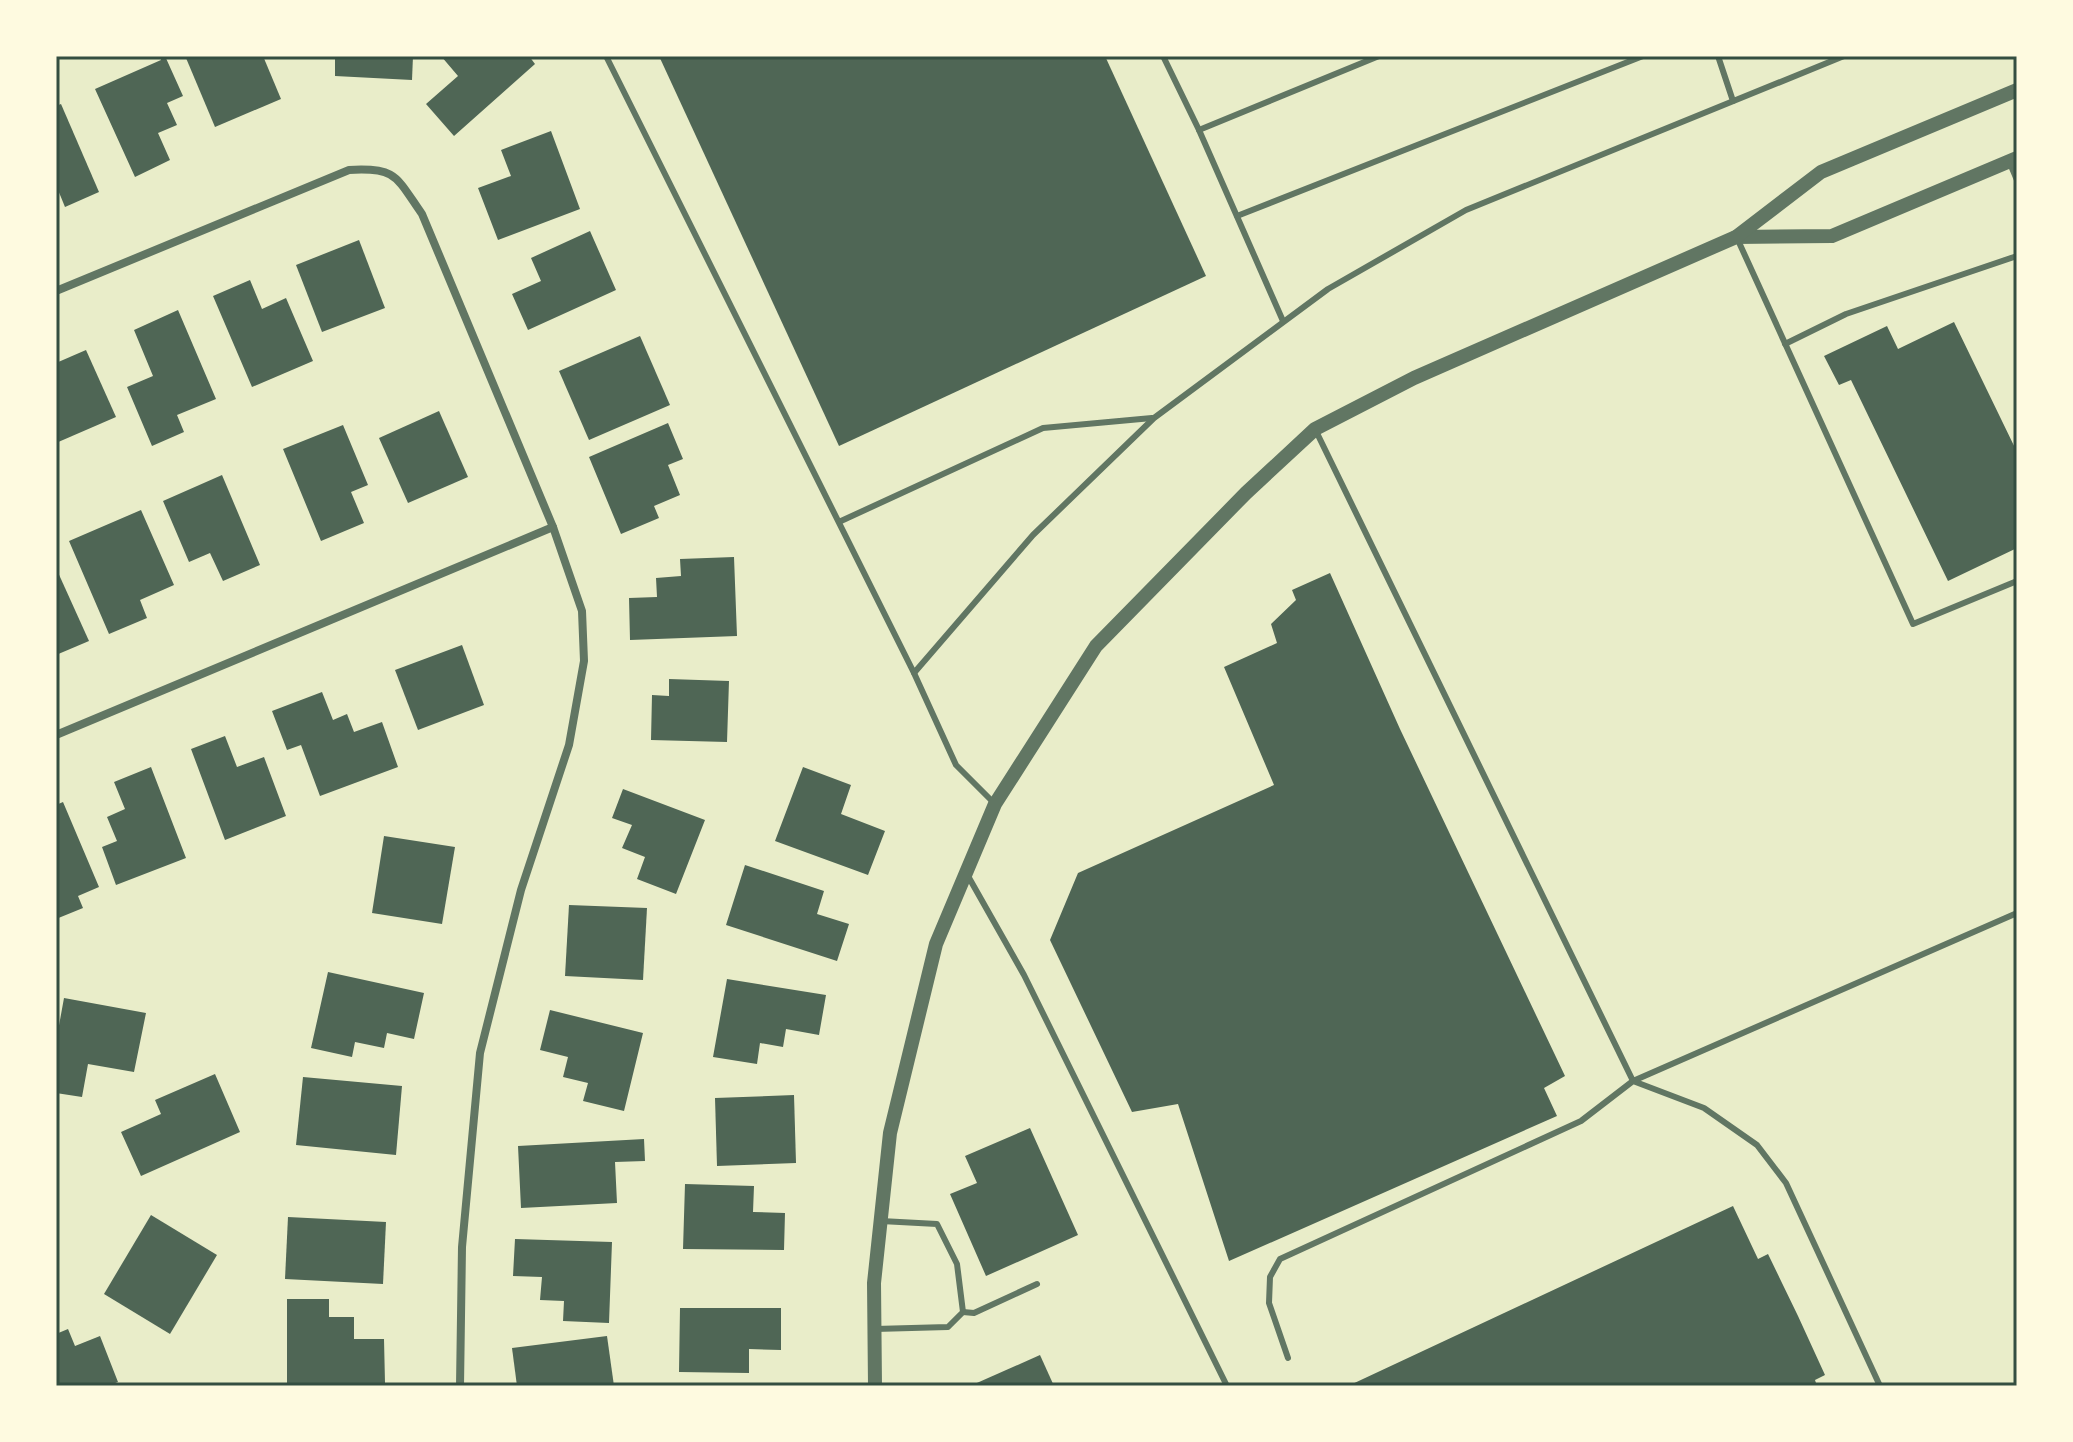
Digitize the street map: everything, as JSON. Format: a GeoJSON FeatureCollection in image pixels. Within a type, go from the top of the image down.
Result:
{"type":"FeatureCollection","features":[{"type":"Feature","properties":{"kind":"street"},"geometry":{"type":"LineString","coordinates":[[875,1386],[874,1283],[890,1133],[933,959],[995,804],[1096,646],[1246,493],[1315,429],[1414,378],[1736,237],[1821,172],[2017,90]]}},
{"type":"Feature","properties":{"kind":"street"},"geometry":{"type":"LineString","coordinates":[[1736,237],[1832,236],[2013,160]]}},
{"type":"Feature","properties":{"kind":"street"},"geometry":{"type":"LineString","coordinates":[[56,291],[349,170],[380,168],[396,177],[422,214],[553,527],[582,611],[584,661],[569,745],[521,890],[480,1053],[462,1247],[460,1386]]}},
{"type":"Feature","properties":{"kind":"street"},"geometry":{"type":"LineString","coordinates":[[56,735],[553,527]]}},
{"type":"Feature","properties":{"kind":"lane"},"geometry":{"type":"LineString","coordinates":[[606,56],[841,521],[956,765],[995,804]]}},
{"type":"Feature","properties":{"kind":"lane"},"geometry":{"type":"LineString","coordinates":[[1163,56],[1283,321]]}},
{"type":"Feature","properties":{"kind":"lane"},"geometry":{"type":"LineString","coordinates":[[1199,130],[1379,56]]}},
{"type":"Feature","properties":{"kind":"lane"},"geometry":{"type":"LineString","coordinates":[[1237,216],[1643,56]]}},
{"type":"Feature","properties":{"kind":"lane"},"geometry":{"type":"LineString","coordinates":[[1718,56],[1733,101]]}},
{"type":"Feature","properties":{"kind":"lane"},"geometry":{"type":"LineString","coordinates":[[914,673],[1033,535],[1154,418],[1328,289],[1466,210],[1829,59],[1844,56]]}},
{"type":"Feature","properties":{"kind":"lane"},"geometry":{"type":"LineString","coordinates":[[2013,160],[2017,180]]}},
{"type":"Feature","properties":{"kind":"lane"},"geometry":{"type":"LineString","coordinates":[[1736,237],[1913,624],[2017,581]]}},
{"type":"Feature","properties":{"kind":"lane"},"geometry":{"type":"LineString","coordinates":[[1785,344],[1846,314],[2017,256]]}},
{"type":"Feature","properties":{"kind":"lane"},"geometry":{"type":"LineString","coordinates":[[841,521],[1043,428],[1154,418]]}},
{"type":"Feature","properties":{"kind":"lane"},"geometry":{"type":"LineString","coordinates":[[1315,429],[1633,1081],[1704,1108],[1757,1145],[1786,1183],[1880,1386]]}},
{"type":"Feature","properties":{"kind":"lane"},"geometry":{"type":"LineString","coordinates":[[966,874],[1024,975],[1227,1386]]}},
{"type":"Feature","properties":{"kind":"lane"},"geometry":{"type":"LineString","coordinates":[[1288,1358],[1269,1303],[1270,1277],[1280,1259],[1581,1121],[1633,1081],[2017,913]]}},
{"type":"Feature","properties":{"kind":"lane"},"geometry":{"type":"LineString","coordinates":[[881,1221],[937,1224],[957,1264],[963,1312]]}},
{"type":"Feature","properties":{"kind":"lane"},"geometry":{"type":"LineString","coordinates":[[963,1312],[974,1313],[1037,1284]]}},
{"type":"Feature","properties":{"kind":"lane"},"geometry":{"type":"LineString","coordinates":[[875,1329],[948,1327],[963,1312]]}},
{"type":"Feature","properties":{"kind":"building"},"geometry":{"type":"Polygon","coordinates":[[[160,56],[165,56],[183,96],[167,103],[177,125],[158,133],[170,160],[135,177],[95,89],[161,60],[160,56]]]}},
{"type":"Feature","properties":{"kind":"building"},"geometry":{"type":"Polygon","coordinates":[[[263,56],[281,99],[215,127],[186,58],[263,56]]]}},
{"type":"Feature","properties":{"kind":"building"},"geometry":{"type":"Polygon","coordinates":[[[335,56],[413,56],[412,80],[335,76],[335,56]]]}},
{"type":"Feature","properties":{"kind":"building"},"geometry":{"type":"Polygon","coordinates":[[[441,56],[529,56],[535,64],[454,136],[426,104],[458,76],[441,56]]]}},
{"type":"Feature","properties":{"kind":"building"},"geometry":{"type":"Polygon","coordinates":[[[659,56],[1105,56],[1206,276],[839,446],[659,56]]]}},
{"type":"Feature","properties":{"kind":"building"},"geometry":{"type":"Polygon","coordinates":[[[61,104],[99,192],[65,207],[56,185],[56,106],[61,104]]]}},
{"type":"Feature","properties":{"kind":"building"},"geometry":{"type":"Polygon","coordinates":[[[551,131],[580,209],[498,240],[478,188],[511,176],[501,150],[551,131]]]}},
{"type":"Feature","properties":{"kind":"building"},"geometry":{"type":"Polygon","coordinates":[[[590,231],[616,290],[528,330],[512,294],[541,281],[531,258],[590,231]]]}},
{"type":"Feature","properties":{"kind":"building"},"geometry":{"type":"Polygon","coordinates":[[[359,240],[385,308],[322,332],[296,265],[359,240]]]}},
{"type":"Feature","properties":{"kind":"building"},"geometry":{"type":"Polygon","coordinates":[[[250,280],[262,309],[286,298],[313,361],[252,387],[213,296],[250,280]]]}},
{"type":"Feature","properties":{"kind":"building"},"geometry":{"type":"Polygon","coordinates":[[[178,310],[216,399],[177,415],[184,432],[152,446],[127,387],[153,376],[134,330],[178,310]]]}},
{"type":"Feature","properties":{"kind":"building"},"geometry":{"type":"Polygon","coordinates":[[[1954,322],[2017,452],[2017,548],[1948,581],[1851,380],[1839,385],[1824,356],[1887,326],[1898,349],[1954,322]]]}},
{"type":"Feature","properties":{"kind":"building"},"geometry":{"type":"Polygon","coordinates":[[[640,336],[670,405],[589,440],[559,371],[640,336]]]}},
{"type":"Feature","properties":{"kind":"building"},"geometry":{"type":"Polygon","coordinates":[[[86,350],[116,417],[56,443],[56,363],[86,350]]]}},
{"type":"Feature","properties":{"kind":"building"},"geometry":{"type":"Polygon","coordinates":[[[439,411],[468,477],[408,503],[379,438],[439,411]]]}},
{"type":"Feature","properties":{"kind":"building"},"geometry":{"type":"Polygon","coordinates":[[[668,423],[683,459],[668,465],[680,495],[654,506],[659,518],[621,534],[589,457],[668,423]]]}},
{"type":"Feature","properties":{"kind":"building"},"geometry":{"type":"Polygon","coordinates":[[[343,425],[368,485],[351,492],[364,523],[321,541],[283,449],[343,425]]]}},
{"type":"Feature","properties":{"kind":"building"},"geometry":{"type":"Polygon","coordinates":[[[222,475],[260,565],[223,581],[210,553],[189,562],[163,501],[222,475]]]}},
{"type":"Feature","properties":{"kind":"building"},"geometry":{"type":"Polygon","coordinates":[[[141,510],[174,585],[140,600],[147,618],[109,634],[69,541],[141,510]]]}},
{"type":"Feature","properties":{"kind":"building"},"geometry":{"type":"Polygon","coordinates":[[[734,557],[737,636],[630,640],[629,598],[657,597],[656,578],[681,576],[680,559],[734,557]]]}},
{"type":"Feature","properties":{"kind":"building"},"geometry":{"type":"Polygon","coordinates":[[[56,568],[89,641],[56,655],[56,568]]]}},
{"type":"Feature","properties":{"kind":"building"},"geometry":{"type":"Polygon","coordinates":[[[1330,573],[1400,729],[1565,1076],[1544,1088],[1557,1116],[1229,1261],[1178,1104],[1132,1112],[1050,940],[1078,873],[1274,785],[1224,667],[1277,643],[1271,624],[1296,600],[1292,590],[1330,573]]]}},
{"type":"Feature","properties":{"kind":"building"},"geometry":{"type":"Polygon","coordinates":[[[462,645],[484,705],[418,730],[395,670],[462,645]]]}},
{"type":"Feature","properties":{"kind":"building"},"geometry":{"type":"Polygon","coordinates":[[[669,679],[729,681],[727,742],[651,740],[652,695],[669,696],[669,679]]]}},
{"type":"Feature","properties":{"kind":"building"},"geometry":{"type":"Polygon","coordinates":[[[322,692],[333,720],[347,714],[354,732],[382,722],[398,767],[320,796],[301,745],[287,750],[272,711],[322,692]]]}},
{"type":"Feature","properties":{"kind":"building"},"geometry":{"type":"Polygon","coordinates":[[[225,736],[237,767],[264,757],[286,816],[225,840],[191,749],[225,736]]]}},
{"type":"Feature","properties":{"kind":"building"},"geometry":{"type":"Polygon","coordinates":[[[151,767],[186,858],[116,885],[102,847],[117,841],[107,817],[125,809],[114,782],[151,767]]]}},
{"type":"Feature","properties":{"kind":"building"},"geometry":{"type":"Polygon","coordinates":[[[803,767],[851,785],[841,814],[885,831],[868,875],[775,841],[803,767]]]}},
{"type":"Feature","properties":{"kind":"building"},"geometry":{"type":"Polygon","coordinates":[[[623,789],[705,820],[676,894],[637,879],[645,857],[622,848],[632,825],[612,818],[623,789]]]}},
{"type":"Feature","properties":{"kind":"building"},"geometry":{"type":"Polygon","coordinates":[[[63,802],[99,887],[78,896],[83,908],[56,919],[56,805],[63,802]]]}},
{"type":"Feature","properties":{"kind":"building"},"geometry":{"type":"Polygon","coordinates":[[[384,836],[455,847],[442,924],[372,913],[384,836]]]}},
{"type":"Feature","properties":{"kind":"building"},"geometry":{"type":"Polygon","coordinates":[[[745,865],[824,891],[817,914],[849,924],[837,961],[726,925],[745,865]]]}},
{"type":"Feature","properties":{"kind":"building"},"geometry":{"type":"Polygon","coordinates":[[[569,905],[647,908],[643,980],[565,976],[569,905]]]}},
{"type":"Feature","properties":{"kind":"building"},"geometry":{"type":"Polygon","coordinates":[[[328,972],[424,993],[414,1039],[387,1033],[384,1048],[355,1042],[352,1057],[311,1048],[328,972]]]}},
{"type":"Feature","properties":{"kind":"building"},"geometry":{"type":"Polygon","coordinates":[[[727,979],[826,995],[819,1035],[786,1029],[783,1047],[760,1043],[757,1064],[713,1057],[727,979]]]}},
{"type":"Feature","properties":{"kind":"building"},"geometry":{"type":"Polygon","coordinates":[[[64,998],[146,1013],[134,1072],[88,1064],[82,1097],[56,1093],[56,1042],[64,998]]]}},
{"type":"Feature","properties":{"kind":"building"},"geometry":{"type":"Polygon","coordinates":[[[550,1010],[643,1033],[624,1111],[583,1101],[588,1083],[563,1077],[568,1057],[540,1050],[550,1010]]]}},
{"type":"Feature","properties":{"kind":"building"},"geometry":{"type":"Polygon","coordinates":[[[215,1074],[240,1132],[141,1176],[121,1132],[161,1114],[155,1100],[215,1074]]]}},
{"type":"Feature","properties":{"kind":"building"},"geometry":{"type":"Polygon","coordinates":[[[303,1077],[402,1086],[396,1155],[296,1145],[303,1077]]]}},
{"type":"Feature","properties":{"kind":"building"},"geometry":{"type":"Polygon","coordinates":[[[794,1095],[796,1163],[717,1166],[715,1098],[794,1095]]]}},
{"type":"Feature","properties":{"kind":"building"},"geometry":{"type":"Polygon","coordinates":[[[1030,1128],[1078,1235],[986,1276],[950,1194],[977,1183],[965,1156],[1030,1128]]]}},
{"type":"Feature","properties":{"kind":"building"},"geometry":{"type":"Polygon","coordinates":[[[644,1139],[645,1161],[615,1162],[617,1203],[521,1208],[518,1146],[644,1139]]]}},
{"type":"Feature","properties":{"kind":"building"},"geometry":{"type":"Polygon","coordinates":[[[685,1184],[754,1186],[753,1212],[785,1213],[784,1250],[683,1249],[685,1184]]]}},
{"type":"Feature","properties":{"kind":"building"},"geometry":{"type":"Polygon","coordinates":[[[1733,1206],[1758,1259],[1768,1254],[1798,1316],[1825,1375],[1815,1380],[1817,1386],[1348,1386],[1733,1206]]]}},
{"type":"Feature","properties":{"kind":"building"},"geometry":{"type":"Polygon","coordinates":[[[151,1215],[217,1255],[170,1334],[104,1294],[151,1215]]]}},
{"type":"Feature","properties":{"kind":"building"},"geometry":{"type":"Polygon","coordinates":[[[288,1217],[386,1222],[383,1284],[285,1279],[288,1217]]]}},
{"type":"Feature","properties":{"kind":"building"},"geometry":{"type":"Polygon","coordinates":[[[515,1239],[612,1242],[609,1323],[563,1321],[564,1301],[540,1300],[542,1277],[513,1276],[515,1239]]]}},
{"type":"Feature","properties":{"kind":"building"},"geometry":{"type":"Polygon","coordinates":[[[287,1299],[329,1299],[329,1317],[354,1317],[354,1339],[384,1339],[385,1383],[287,1383],[287,1299]]]}},
{"type":"Feature","properties":{"kind":"building"},"geometry":{"type":"Polygon","coordinates":[[[680,1308],[781,1308],[781,1350],[749,1349],[749,1373],[679,1372],[680,1308]]]}},
{"type":"Feature","properties":{"kind":"building"},"geometry":{"type":"Polygon","coordinates":[[[68,1329],[75,1346],[100,1336],[118,1382],[107,1386],[56,1386],[56,1334],[68,1329]]]}},
{"type":"Feature","properties":{"kind":"building"},"geometry":{"type":"Polygon","coordinates":[[[607,1336],[614,1386],[517,1386],[512,1348],[607,1336]]]}},
{"type":"Feature","properties":{"kind":"building"},"geometry":{"type":"Polygon","coordinates":[[[1040,1355],[1054,1386],[970,1386],[1040,1355]]]}}]}
